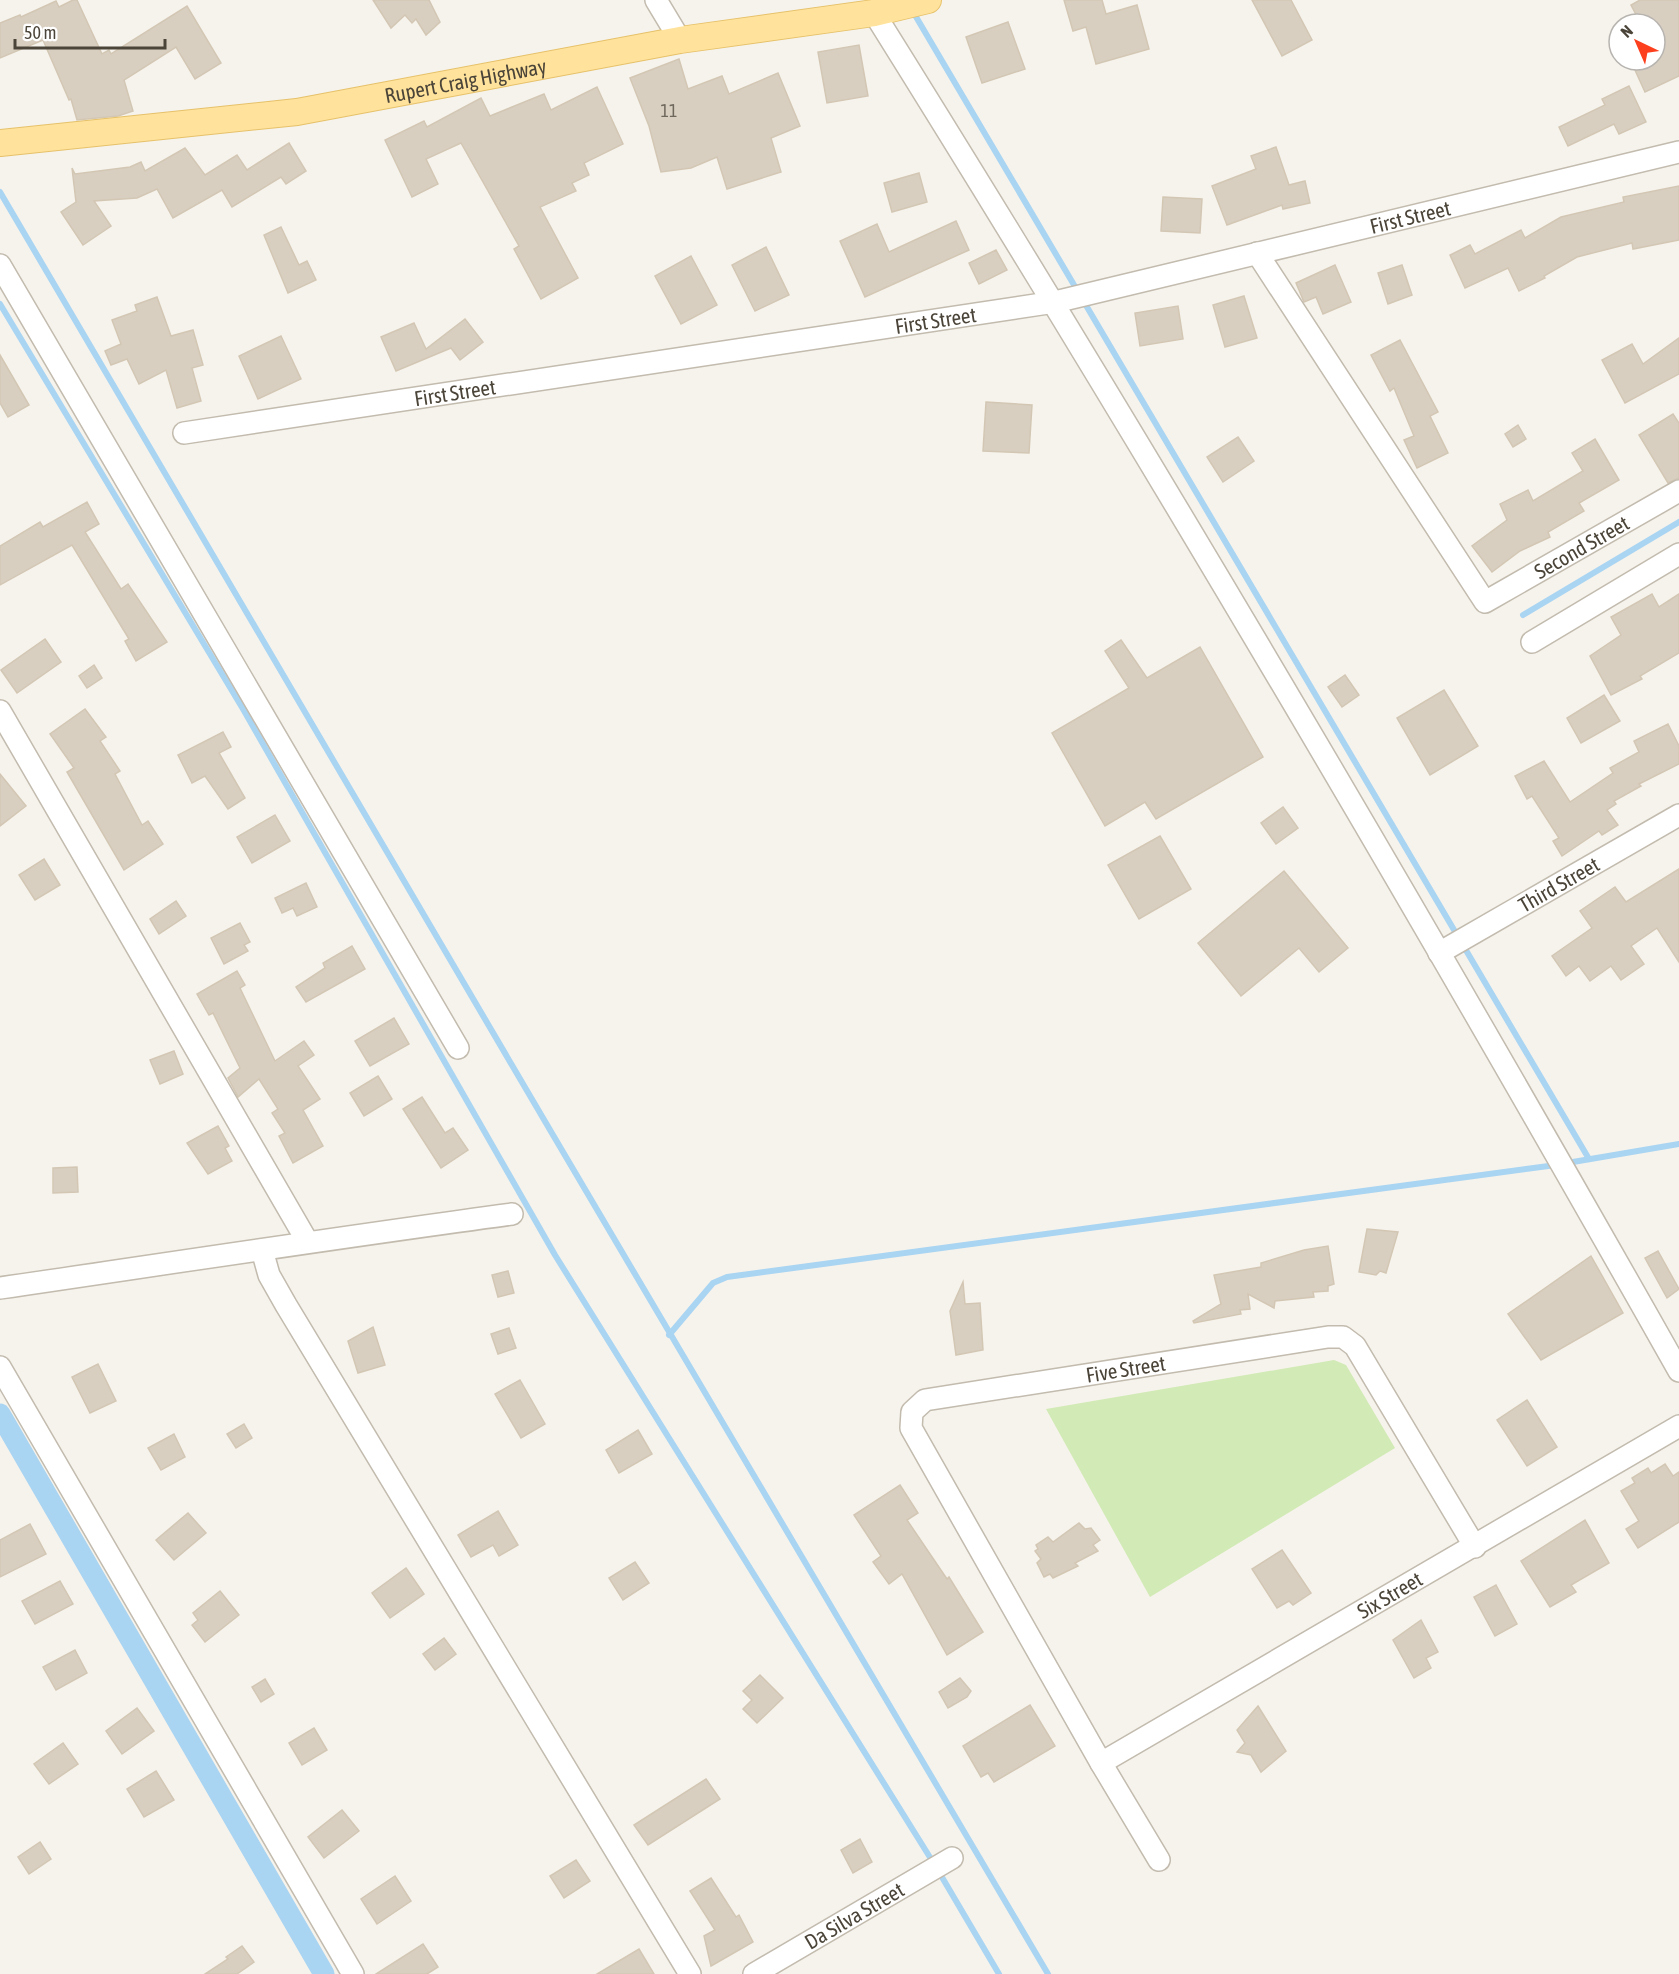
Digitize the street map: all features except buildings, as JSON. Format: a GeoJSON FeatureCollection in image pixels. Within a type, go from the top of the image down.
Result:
{"type":"FeatureCollection","features":[{"type":"Feature","properties":{"kind":"main road","name":"Rupert Craig Highway"},"geometry":{"type":"LineString","coordinates":[[0,143],[297,112],[680,40],[874,13],[928,0]]}},
{"type":"Feature","properties":{"kind":"street"},"geometry":{"type":"LineString","coordinates":[[656,0],[680,40]]}},
{"type":"Feature","properties":{"kind":"street"},"geometry":{"type":"LineString","coordinates":[[874,13],[1055,302],[1439,953],[1679,1371]]}},
{"type":"Feature","properties":{"kind":"street","name":"First Street"},"geometry":{"type":"LineString","coordinates":[[184,434],[1055,302],[1679,152]]}},
{"type":"Feature","properties":{"kind":"street","name":"Second Street"},"geometry":{"type":"LineString","coordinates":[[1257,253],[1485,602],[1679,490]]}},
{"type":"Feature","properties":{"kind":"street"},"geometry":{"type":"LineString","coordinates":[[0,266],[458,1048]]}},
{"type":"Feature","properties":{"kind":"street"},"geometry":{"type":"LineString","coordinates":[[1532,642],[1679,554]]}},
{"type":"Feature","properties":{"kind":"street"},"geometry":{"type":"LineString","coordinates":[[0,711],[308,1241]]}},
{"type":"Feature","properties":{"kind":"street","name":"Third Street"},"geometry":{"type":"LineString","coordinates":[[1439,953],[1679,815]]}},
{"type":"Feature","properties":{"kind":"street"},"geometry":{"type":"LineString","coordinates":[[0,1288],[262,1250],[308,1241],[512,1214]]}},
{"type":"Feature","properties":{"kind":"street"},"geometry":{"type":"LineString","coordinates":[[262,1250],[269,1275],[286,1305],[690,1974]]}},
{"type":"Feature","properties":{"kind":"street","name":"Five Street"},"geometry":{"type":"LineString","coordinates":[[1101,1763],[911,1428],[912,1412],[925,1400],[1328,1337],[1343,1337],[1355,1346],[1475,1547]]}},
{"type":"Feature","properties":{"kind":"street"},"geometry":{"type":"LineString","coordinates":[[0,1367],[353,1974]]}},
{"type":"Feature","properties":{"kind":"street","name":"Six Street"},"geometry":{"type":"LineString","coordinates":[[1101,1763],[1679,1426]]}},
{"type":"Feature","properties":{"kind":"street"},"geometry":{"type":"LineString","coordinates":[[1101,1763],[1159,1860]]}},
{"type":"Feature","properties":{"kind":"street","name":"Da Silva Street"},"geometry":{"type":"LineString","coordinates":[[754,1974],[952,1858]]}},
{"type":"Feature","properties":{"kind":"green space"},"geometry":{"type":"Polygon","coordinates":[[[1334,1360],[1346,1365],[1395,1448],[1150,1597],[1046,1409],[1334,1360]]]}},
{"type":"Feature","properties":{"kind":"waterway"},"geometry":{"type":"LineString","coordinates":[[912,10],[1589,1159]]}},
{"type":"Feature","properties":{"kind":"waterway"},"geometry":{"type":"LineString","coordinates":[[0,192],[1048,1974]]}},
{"type":"Feature","properties":{"kind":"waterway"},"geometry":{"type":"LineString","coordinates":[[0,304],[243,709],[555,1255],[936,1867],[999,1974]]}},
{"type":"Feature","properties":{"kind":"waterway"},"geometry":{"type":"LineString","coordinates":[[1523,615],[1679,522]]}},
{"type":"Feature","properties":{"kind":"waterway"},"geometry":{"type":"LineString","coordinates":[[1567,1163],[1679,1144]]}},
{"type":"Feature","properties":{"kind":"waterway"},"geometry":{"type":"LineString","coordinates":[[669,1335],[713,1283],[727,1277],[1556,1165]]}},
{"type":"Feature","properties":{"kind":"waterway"},"geometry":{"type":"LineString","coordinates":[[0,1414],[324,1974]]}}]}
